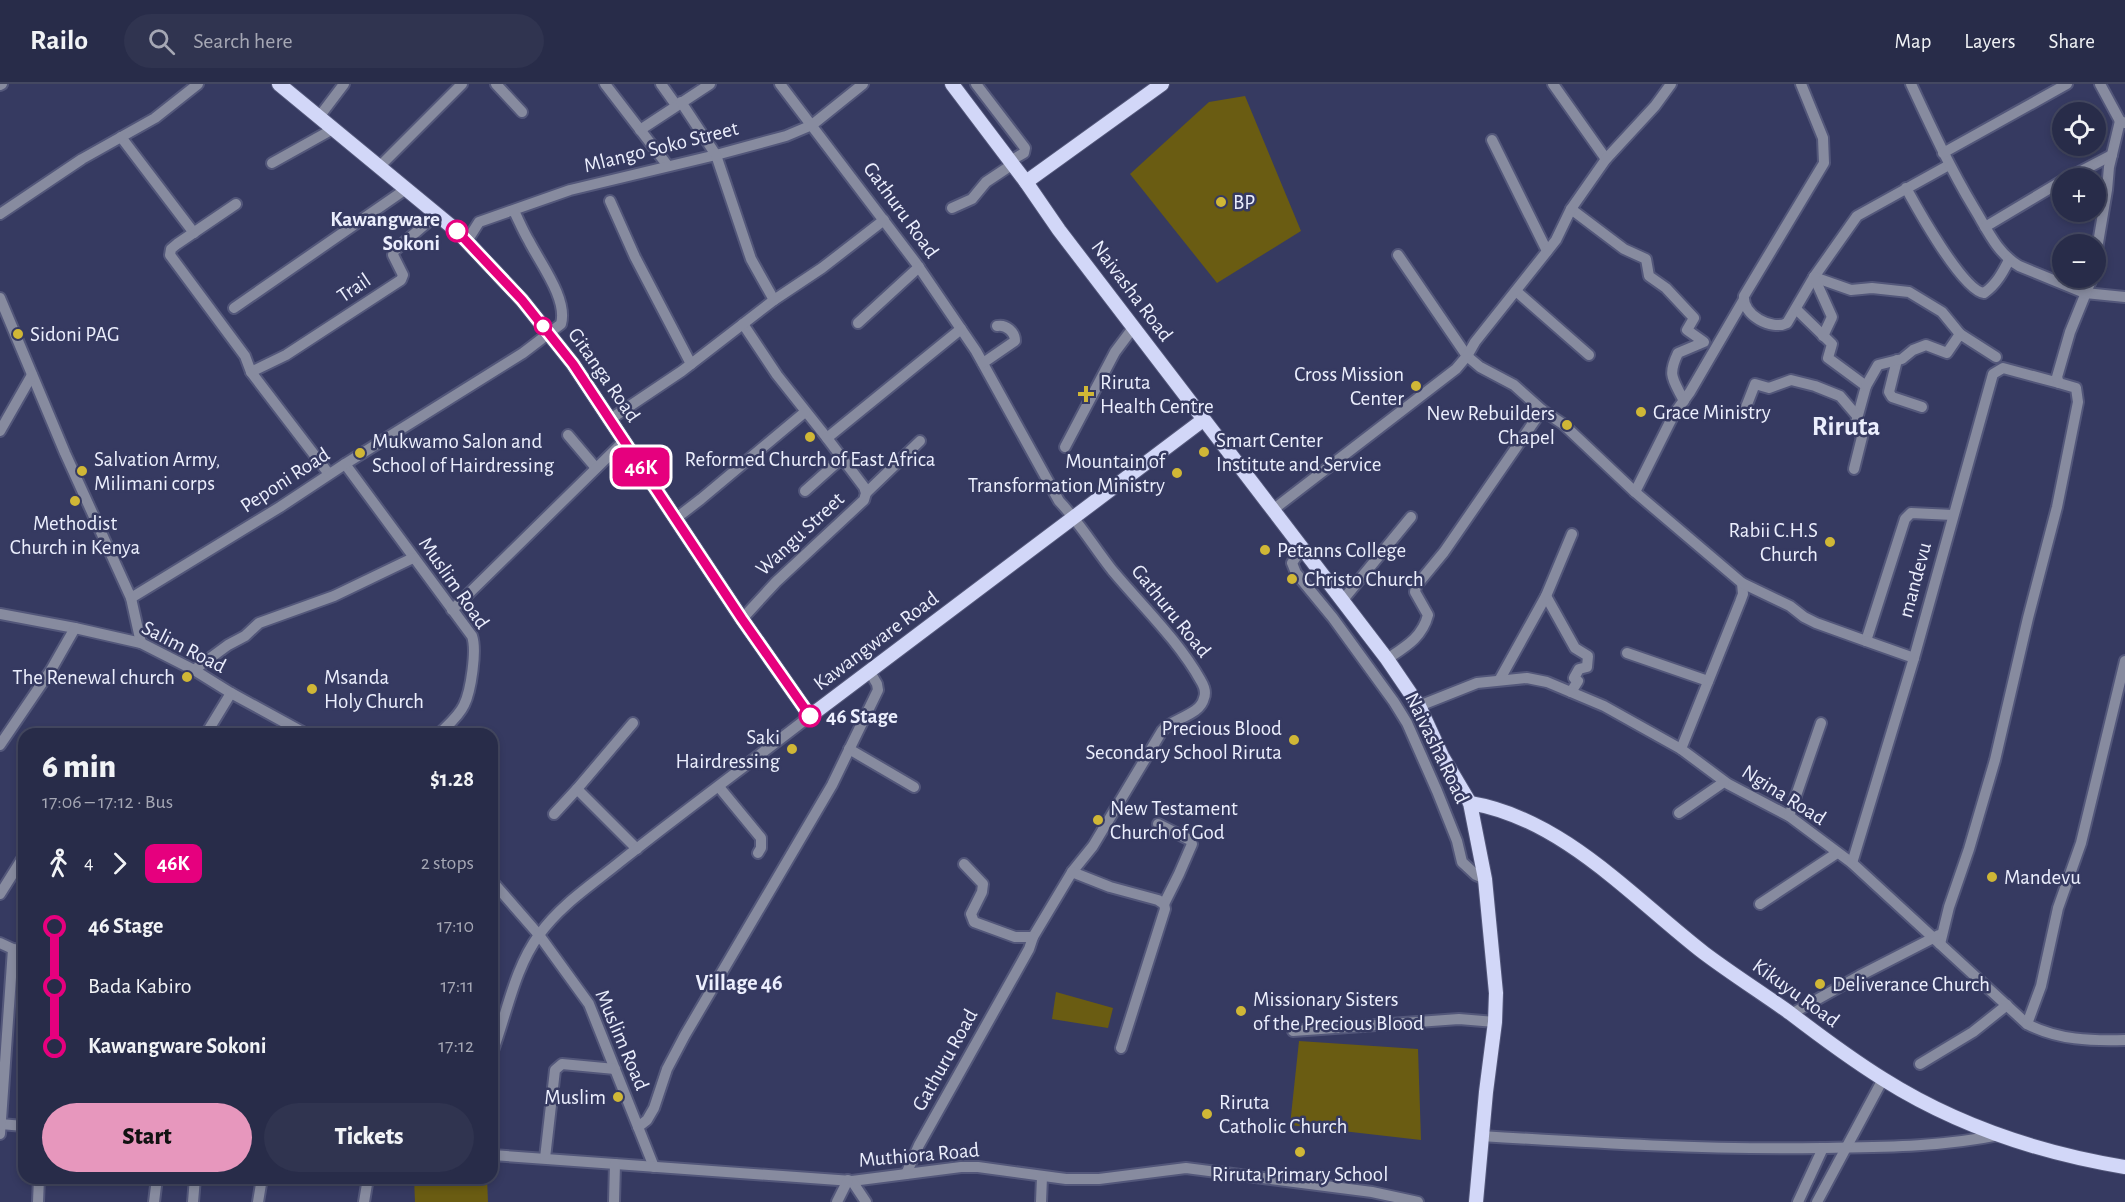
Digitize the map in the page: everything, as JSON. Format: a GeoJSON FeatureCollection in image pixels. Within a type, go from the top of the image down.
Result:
{"type":"FeatureCollection","features":[{"type":"Feature","properties":{"kind":"main road","name":"Gitanga Road"},"geometry":{"type":"LineString","coordinates":[[279,84],[380,166],[466,241],[522,300],[573,364],[742,619],[810,716]]}},
{"type":"Feature","properties":{"kind":"main road","name":"Naivasha Road"},"geometry":{"type":"LineString","coordinates":[[952,84],[1133,328],[1387,658],[1419,706],[1442,756],[1470,803],[1485,879],[1496,993],[1476,1202]]}},
{"type":"Feature","properties":{"kind":"main road"},"geometry":{"type":"LineString","coordinates":[[1026,182],[1158,85]]}},
{"type":"Feature","properties":{"kind":"main road","name":"Kawangware Road"},"geometry":{"type":"LineString","coordinates":[[810,716],[1203,420]]}},
{"type":"Feature","properties":{"kind":"main road","name":"Kikuyu Road"},"geometry":{"type":"LineString","coordinates":[[1470,803],[1504,810],[1544,830],[1580,852],[1705,954],[1883,1079],[1931,1106],[2041,1150],[2125,1167]]}},
{"type":"Feature","properties":{"kind":"street"},"geometry":{"type":"LineString","coordinates":[[0,214],[82,159],[155,118],[198,84]]}},
{"type":"Feature","properties":{"kind":"street"},"geometry":{"type":"LineString","coordinates":[[319,117],[345,84]]}},
{"type":"Feature","properties":{"kind":"street"},"geometry":{"type":"LineString","coordinates":[[380,166],[462,84]]}},
{"type":"Feature","properties":{"kind":"street"},"geometry":{"type":"LineString","coordinates":[[496,84],[522,112]]}},
{"type":"Feature","properties":{"kind":"street"},"geometry":{"type":"LineString","coordinates":[[605,84],[668,166]]}},
{"type":"Feature","properties":{"kind":"street"},"geometry":{"type":"LineString","coordinates":[[661,84],[679,104],[716,155],[751,259],[774,300]]}},
{"type":"Feature","properties":{"kind":"street"},"geometry":{"type":"LineString","coordinates":[[640,130],[710,84]]}},
{"type":"Feature","properties":{"kind":"street","name":"Gathuru Road"},"geometry":{"type":"LineString","coordinates":[[780,84],[885,220],[962,329],[1011,412],[1059,501],[1074,517],[1111,568],[1177,645],[1203,683],[1205,692],[1204,701],[1195,711],[1171,722],[1162,731],[1093,846],[1072,872],[1033,937],[1029,949],[919,1145],[906,1174]]}},
{"type":"Feature","properties":{"kind":"street","name":"Mlango Soko Street"},"geometry":{"type":"LineString","coordinates":[[466,241],[479,222],[570,190],[786,136],[812,125],[863,84]]}},
{"type":"Feature","properties":{"kind":"street"},"geometry":{"type":"LineString","coordinates":[[952,208],[972,199],[986,182],[1024,153],[1025,148],[976,84]]}},
{"type":"Feature","properties":{"kind":"street"},"geometry":{"type":"LineString","coordinates":[[1553,84],[1606,159]]}},
{"type":"Feature","properties":{"kind":"street"},"geometry":{"type":"LineString","coordinates":[[1274,509],[1456,369],[1556,240],[1571,209],[1606,159],[1655,106],[1671,84]]}},
{"type":"Feature","properties":{"kind":"street"},"geometry":{"type":"LineString","coordinates":[[1635,492],[1674,414],[1684,401],[1824,163],[1823,138],[1801,84]]}},
{"type":"Feature","properties":{"kind":"street"},"geometry":{"type":"LineString","coordinates":[[1911,84],[1948,165],[1985,227],[2009,260],[2085,293],[2125,297]]}},
{"type":"Feature","properties":{"kind":"street"},"geometry":{"type":"LineString","coordinates":[[1942,153],[2067,84]]}},
{"type":"Feature","properties":{"kind":"street"},"geometry":{"type":"LineString","coordinates":[[2099,234],[2112,155],[2122,122],[2100,84]]}},
{"type":"Feature","properties":{"kind":"street"},"geometry":{"type":"LineString","coordinates":[[973,111],[987,97]]}},
{"type":"Feature","properties":{"kind":"street"},"geometry":{"type":"LineString","coordinates":[[987,131],[1002,116]]}},
{"type":"Feature","properties":{"kind":"street"},"geometry":{"type":"LineString","coordinates":[[272,163],[333,129]]}},
{"type":"Feature","properties":{"kind":"street"},"geometry":{"type":"LineString","coordinates":[[121,137],[194,233]]}},
{"type":"Feature","properties":{"kind":"street"},"geometry":{"type":"LineString","coordinates":[[1492,140],[1548,251]]}},
{"type":"Feature","properties":{"kind":"street"},"geometry":{"type":"LineString","coordinates":[[2087,168],[2112,155]]}},
{"type":"Feature","properties":{"kind":"street"},"geometry":{"type":"LineString","coordinates":[[1743,302],[1754,316],[1770,325],[1781,326],[1787,323],[1814,277],[1857,216],[1948,165]]}},
{"type":"Feature","properties":{"kind":"street"},"geometry":{"type":"LineString","coordinates":[[1985,227],[2052,187]]}},
{"type":"Feature","properties":{"kind":"street"},"geometry":{"type":"LineString","coordinates":[[1906,188],[1953,264],[1977,291],[1984,293],[1989,290],[2000,277],[2009,260]]}},
{"type":"Feature","properties":{"kind":"street"},"geometry":{"type":"LineString","coordinates":[[234,308],[406,189]]}},
{"type":"Feature","properties":{"kind":"street"},"geometry":{"type":"LineString","coordinates":[[610,201],[635,257],[691,364]]}},
{"type":"Feature","properties":{"kind":"street"},"geometry":{"type":"LineString","coordinates":[[236,204],[174,247],[170,255],[245,356],[251,372],[329,474]]}},
{"type":"Feature","properties":{"kind":"street"},"geometry":{"type":"LineString","coordinates":[[1571,209],[1624,249],[1646,259],[1649,276],[1666,288],[1694,318],[1687,330],[1704,342],[1678,353],[1670,369],[1684,401]]}},
{"type":"Feature","properties":{"kind":"street"},"geometry":{"type":"LineString","coordinates":[[514,211],[555,289],[560,305],[563,318],[561,324],[549,333]]}},
{"type":"Feature","properties":{"kind":"street","name":"Trail"},"geometry":{"type":"LineString","coordinates":[[251,372],[286,355],[400,280],[403,275],[392,253],[436,215]]}},
{"type":"Feature","properties":{"kind":"street"},"geometry":{"type":"LineString","coordinates":[[609,420],[691,364],[774,300],[822,268],[885,220]]}},
{"type":"Feature","properties":{"kind":"street"},"geometry":{"type":"LineString","coordinates":[[1398,255],[1467,356],[1480,367],[1514,385],[1542,410],[1563,424],[1635,492],[1742,583],[1790,606],[1810,620],[1914,658]]}},
{"type":"Feature","properties":{"kind":"street"},"geometry":{"type":"LineString","coordinates":[[858,323],[919,267]]}},
{"type":"Feature","properties":{"kind":"street"},"geometry":{"type":"LineString","coordinates":[[1814,277],[1851,290],[1872,288],[1909,292],[1942,312],[1960,334],[1996,357]]}},
{"type":"Feature","properties":{"kind":"street"},"geometry":{"type":"LineString","coordinates":[[1814,277],[1832,317],[1823,336]]}},
{"type":"Feature","properties":{"kind":"street"},"geometry":{"type":"LineString","coordinates":[[1791,1014],[1834,989],[1939,938],[1969,849],[1995,760],[2057,507],[2078,402],[2076,388],[2059,383],[2058,372],[2087,288]]}},
{"type":"Feature","properties":{"kind":"street"},"geometry":{"type":"LineString","coordinates":[[1516,291],[1589,355]]}},
{"type":"Feature","properties":{"kind":"street"},"geometry":{"type":"LineString","coordinates":[[0,298],[65,453],[131,598],[141,643]]}},
{"type":"Feature","properties":{"kind":"street"},"geometry":{"type":"LineString","coordinates":[[1796,309],[1832,344],[1828,358],[1866,386]]}},
{"type":"Feature","properties":{"kind":"street","name":"Wangu Street"},"geometry":{"type":"LineString","coordinates":[[742,619],[776,582],[829,531],[858,507],[866,493],[864,487],[777,375],[744,324]]}},
{"type":"Feature","properties":{"kind":"street"},"geometry":{"type":"LineString","coordinates":[[983,363],[1015,340],[1008,328],[1002,325],[997,327]]}},
{"type":"Feature","properties":{"kind":"street"},"geometry":{"type":"LineString","coordinates":[[1065,447],[1115,352],[1133,328]]}},
{"type":"Feature","properties":{"kind":"street"},"geometry":{"type":"LineString","coordinates":[[827,438],[962,329]]}},
{"type":"Feature","properties":{"kind":"street","name":"Peponi Road"},"geometry":{"type":"LineString","coordinates":[[131,598],[280,507],[489,374],[549,333]]}},
{"type":"Feature","properties":{"kind":"street"},"geometry":{"type":"LineString","coordinates":[[1854,469],[1862,436],[1855,426],[1866,386],[1878,365],[1902,359],[1913,350],[1926,345],[1947,353],[1960,334]]}},
{"type":"Feature","properties":{"kind":"street"},"geometry":{"type":"LineString","coordinates":[[1897,360],[1889,392],[1892,397],[1922,407]]}},
{"type":"Feature","properties":{"kind":"street","name":"mandevu"},"geometry":{"type":"LineString","coordinates":[[1852,863],[1914,658],[1987,390],[1994,372],[2003,368],[2059,383]]}},
{"type":"Feature","properties":{"kind":"street"},"geometry":{"type":"LineString","coordinates":[[0,431],[32,375]]}},
{"type":"Feature","properties":{"kind":"street"},"geometry":{"type":"LineString","coordinates":[[1746,407],[1755,384],[1769,388],[1791,380],[1840,396],[1858,417]]}},
{"type":"Feature","properties":{"kind":"street"},"geometry":{"type":"LineString","coordinates":[[1387,658],[1410,644],[1420,634],[1428,615],[1415,592],[1416,586],[1444,552],[1542,410]]}},
{"type":"Feature","properties":{"kind":"street"},"geometry":{"type":"LineString","coordinates":[[675,519],[805,412]]}},
{"type":"Feature","properties":{"kind":"street"},"geometry":{"type":"LineString","coordinates":[[568,435],[596,468]]}},
{"type":"Feature","properties":{"kind":"street"},"geometry":{"type":"LineString","coordinates":[[452,610],[624,441]]}},
{"type":"Feature","properties":{"kind":"street"},"geometry":{"type":"LineString","coordinates":[[866,493],[920,441]]}},
{"type":"Feature","properties":{"kind":"street"},"geometry":{"type":"LineString","coordinates":[[805,491],[842,458]]}},
{"type":"Feature","properties":{"kind":"street","name":"Muslim Road"},"geometry":{"type":"LineString","coordinates":[[345,464],[472,636],[475,655],[464,707],[445,728]]}},
{"type":"Feature","properties":{"kind":"street"},"geometry":{"type":"LineString","coordinates":[[1866,641],[1905,519],[1911,513],[1953,515]]}},
{"type":"Feature","properties":{"kind":"street"},"geometry":{"type":"LineString","coordinates":[[1333,618],[1411,517]]}},
{"type":"Feature","properties":{"kind":"street"},"geometry":{"type":"LineString","coordinates":[[1500,679],[1546,596],[1572,534]]}},
{"type":"Feature","properties":{"kind":"street","name":"Naivasha Road"},"geometry":{"type":"LineString","coordinates":[[1304,550],[1292,563],[1296,573],[1333,618],[1407,723],[1457,841],[1462,862],[1476,875],[1485,879]]}},
{"type":"Feature","properties":{"kind":"street"},"geometry":{"type":"LineString","coordinates":[[194,670],[228,645],[245,636],[259,623],[334,596],[413,558]]}},
{"type":"Feature","properties":{"kind":"street"},"geometry":{"type":"LineString","coordinates":[[1680,749],[1743,594],[1742,583]]}},
{"type":"Feature","properties":{"kind":"street"},"geometry":{"type":"LineString","coordinates":[[1546,596],[1575,648],[1588,656],[1587,667],[1579,669],[1574,678],[1578,681],[1571,692]]}},
{"type":"Feature","properties":{"kind":"street","name":"Salim Road"},"geometry":{"type":"LineString","coordinates":[[0,614],[75,627],[141,643],[194,670],[295,728]]}},
{"type":"Feature","properties":{"kind":"street"},"geometry":{"type":"LineString","coordinates":[[0,745],[51,670],[75,627]]}},
{"type":"Feature","properties":{"kind":"street"},"geometry":{"type":"LineString","coordinates":[[1627,653],[1708,681]]}},
{"type":"Feature","properties":{"kind":"street"},"geometry":{"type":"LineString","coordinates":[[2027,1024],[2042,986],[2058,908],[2081,843],[2125,661]]}},
{"type":"Feature","properties":{"kind":"street"},"geometry":{"type":"LineString","coordinates":[[638,1127],[651,1115],[667,1070],[685,1035],[832,785],[878,690],[878,684],[870,672]]}},
{"type":"Feature","properties":{"kind":"street","name":"Ngina Road"},"geometry":{"type":"LineString","coordinates":[[1419,706],[1477,683],[1527,678],[1547,682],[1604,706],[1680,749],[1724,782],[1789,816],[1852,863],[1939,938],[2027,1024],[2036,1029],[2070,1038],[2093,1041],[2125,1040]]}},
{"type":"Feature","properties":{"kind":"street"},"geometry":{"type":"LineString","coordinates":[[210,728],[231,693]]}},
{"type":"Feature","properties":{"kind":"street","name":"Kawangware Road"},"geometry":{"type":"LineString","coordinates":[[498,1036],[518,978],[539,935],[549,922],[637,849],[810,716]]}},
{"type":"Feature","properties":{"kind":"street"},"geometry":{"type":"LineString","coordinates":[[554,814],[633,723]]}},
{"type":"Feature","properties":{"kind":"street"},"geometry":{"type":"LineString","coordinates":[[1789,816],[1821,723]]}},
{"type":"Feature","properties":{"kind":"street"},"geometry":{"type":"LineString","coordinates":[[849,749],[914,787]]}},
{"type":"Feature","properties":{"kind":"street"},"geometry":{"type":"LineString","coordinates":[[1678,813],[1724,782]]}},
{"type":"Feature","properties":{"kind":"street"},"geometry":{"type":"LineString","coordinates":[[719,787],[761,838],[761,848],[758,853]]}},
{"type":"Feature","properties":{"kind":"street"},"geometry":{"type":"LineString","coordinates":[[577,789],[637,849]]}},
{"type":"Feature","properties":{"kind":"street"},"geometry":{"type":"LineString","coordinates":[[1121,1048],[1162,920],[1164,904],[1192,844],[1190,840],[1158,824]]}},
{"type":"Feature","properties":{"kind":"street"},"geometry":{"type":"LineString","coordinates":[[1760,904],[1837,853]]}},
{"type":"Feature","properties":{"kind":"street"},"geometry":{"type":"LineString","coordinates":[[964,864],[983,884],[982,892],[971,915],[974,922],[1015,937],[1033,937]]}},
{"type":"Feature","properties":{"kind":"street"},"geometry":{"type":"LineString","coordinates":[[0,894],[18,866]]}},
{"type":"Feature","properties":{"kind":"street"},"geometry":{"type":"LineString","coordinates":[[1072,872],[1164,904]]}},
{"type":"Feature","properties":{"kind":"street","name":"Muslim Road"},"geometry":{"type":"LineString","coordinates":[[498,888],[539,935],[589,1004],[654,1167]]}},
{"type":"Feature","properties":{"kind":"street"},"geometry":{"type":"LineString","coordinates":[[0,943],[18,949]]}},
{"type":"Feature","properties":{"kind":"street"},"geometry":{"type":"LineString","coordinates":[[0,1134],[18,958]]}},
{"type":"Feature","properties":{"kind":"street"},"geometry":{"type":"LineString","coordinates":[[1920,1064],[1973,1032],[2007,1005]]}},
{"type":"Feature","properties":{"kind":"street"},"geometry":{"type":"LineString","coordinates":[[1293,1031],[1459,1019],[1495,1022]]}},
{"type":"Feature","properties":{"kind":"street"},"geometry":{"type":"LineString","coordinates":[[545,1158],[555,1070],[558,1066],[562,1064],[615,1069]]}},
{"type":"Feature","properties":{"kind":"street"},"geometry":{"type":"LineString","coordinates":[[1817,1202],[1883,1079]]}},
{"type":"Feature","properties":{"kind":"street"},"geometry":{"type":"LineString","coordinates":[[0,1124],[18,1126]]}},
{"type":"Feature","properties":{"kind":"street"},"geometry":{"type":"LineString","coordinates":[[1481,1136],[1716,1148],[1845,1148],[1958,1143],[2000,1135]]}},
{"type":"Feature","properties":{"kind":"street"},"geometry":{"type":"LineString","coordinates":[[1798,1202],[1823,1148]]}},
{"type":"Feature","properties":{"kind":"street","name":"Muthiora Road"},"geometry":{"type":"LineString","coordinates":[[498,1155],[850,1181],[962,1167],[978,1167],[1042,1177],[1099,1179],[1186,1168],[1372,1192],[1418,1202]]}},
{"type":"Feature","properties":{"kind":"street"},"geometry":{"type":"LineString","coordinates":[[614,1202],[615,1164]]}},
{"type":"Feature","properties":{"kind":"street"},"geometry":{"type":"LineString","coordinates":[[1041,1202],[1042,1177]]}},
{"type":"Feature","properties":{"kind":"street"},"geometry":{"type":"LineString","coordinates":[[837,1202],[850,1181],[866,1202]]}},
{"type":"Feature","properties":{"kind":"street"},"geometry":{"type":"LineString","coordinates":[[38,1202],[39,1184]]}},
{"type":"Feature","properties":{"kind":"street"},"geometry":{"type":"LineString","coordinates":[[154,1202],[156,1184]]}},
{"type":"Feature","properties":{"kind":"street"},"geometry":{"type":"LineString","coordinates":[[193,1202],[194,1184]]}},
{"type":"Feature","properties":{"kind":"street"},"geometry":{"type":"LineString","coordinates":[[258,1202],[261,1184]]}},
{"type":"Feature","properties":{"kind":"street"},"geometry":{"type":"LineString","coordinates":[[364,1202],[367,1184]]}},
{"type":"Feature","properties":{"kind":"shaded area","name":"BP"},"geometry":{"type":"Polygon","coordinates":[[[1245,96],[1301,231],[1217,283],[1130,174],[1209,102],[1245,96]]]}},
{"type":"Feature","properties":{"kind":"shaded area"},"geometry":{"type":"Polygon","coordinates":[[[1056,992],[1113,1008],[1108,1028],[1052,1019],[1056,992]]]}},
{"type":"Feature","properties":{"kind":"shaded area"},"geometry":{"type":"Polygon","coordinates":[[[1299,1041],[1418,1049],[1421,1140],[1290,1125],[1299,1041]]]}},
{"type":"Feature","properties":{"kind":"shaded area"},"geometry":{"type":"Polygon","coordinates":[[[414,1184],[487,1184],[488,1202],[415,1202],[414,1184]]]}},
{"type":"Feature","properties":{"kind":"bus line","name":"46K"},"geometry":{"type":"LineString","coordinates":[[457,231],[522,300],[573,364],[742,619],[810,716]]}},
{"type":"Feature","properties":{"kind":"place","name":"BP"},"geometry":{"type":"Point","coordinates":[1221,202]}},
{"type":"Feature","properties":{"kind":"place","name":"Kawangware Sokoni"},"geometry":{"type":"Point","coordinates":[457,231]}},
{"type":"Feature","properties":{"kind":"place","name":"Sidoni PAG"},"geometry":{"type":"Point","coordinates":[18,334]}},
{"type":"Feature","properties":{"kind":"place","name":"Cross Mission Center"},"geometry":{"type":"Point","coordinates":[1416,386]}},
{"type":"Feature","properties":{"kind":"place","name":"Riruta Health Centre"},"geometry":{"type":"Point","coordinates":[1086,394]}},
{"type":"Feature","properties":{"kind":"place","name":"Grace Ministry"},"geometry":{"type":"Point","coordinates":[1641,412]}},
{"type":"Feature","properties":{"kind":"place","name":"New Rebuilders Chapel"},"geometry":{"type":"Point","coordinates":[1567,425]}},
{"type":"Feature","properties":{"kind":"place","name":"Reformed Church of East Africa"},"geometry":{"type":"Point","coordinates":[810,437]}},
{"type":"Feature","properties":{"kind":"place","name":"Smart Center Institute and Service"},"geometry":{"type":"Point","coordinates":[1204,452]}},
{"type":"Feature","properties":{"kind":"place","name":"Mukwamo Salon and School of Hairdressing"},"geometry":{"type":"Point","coordinates":[360,453]}},
{"type":"Feature","properties":{"kind":"place","name":"Salvation Army, Milimani corps"},"geometry":{"type":"Point","coordinates":[82,471]}},
{"type":"Feature","properties":{"kind":"place","name":"Mountain of Transformation Ministry"},"geometry":{"type":"Point","coordinates":[1177,473]}},
{"type":"Feature","properties":{"kind":"place","name":"Methodist Church in Kenya"},"geometry":{"type":"Point","coordinates":[75,501]}},
{"type":"Feature","properties":{"kind":"place","name":"Rabii C.H.S Church"},"geometry":{"type":"Point","coordinates":[1830,542]}},
{"type":"Feature","properties":{"kind":"place","name":"Petanns College"},"geometry":{"type":"Point","coordinates":[1265,550]}},
{"type":"Feature","properties":{"kind":"place","name":"Christo Church"},"geometry":{"type":"Point","coordinates":[1292,579]}},
{"type":"Feature","properties":{"kind":"place","name":"The Renewal church"},"geometry":{"type":"Point","coordinates":[187,677]}},
{"type":"Feature","properties":{"kind":"place","name":"Msanda Holy Church"},"geometry":{"type":"Point","coordinates":[312,689]}},
{"type":"Feature","properties":{"kind":"place","name":"46 Stage"},"geometry":{"type":"Point","coordinates":[810,716]}},
{"type":"Feature","properties":{"kind":"place","name":"Precious Blood Secondary School Riruta"},"geometry":{"type":"Point","coordinates":[1294,740]}},
{"type":"Feature","properties":{"kind":"place","name":"Saki Hairdressing"},"geometry":{"type":"Point","coordinates":[792,749]}},
{"type":"Feature","properties":{"kind":"place","name":"New Testament Church of God"},"geometry":{"type":"Point","coordinates":[1098,820]}},
{"type":"Feature","properties":{"kind":"place","name":"Mandevu"},"geometry":{"type":"Point","coordinates":[1992,877]}},
{"type":"Feature","properties":{"kind":"place","name":"Deliverance Church"},"geometry":{"type":"Point","coordinates":[1820,984]}},
{"type":"Feature","properties":{"kind":"place","name":"Missionary Sisters of the Precious Blood"},"geometry":{"type":"Point","coordinates":[1241,1011]}},
{"type":"Feature","properties":{"kind":"place","name":"Muslim"},"geometry":{"type":"Point","coordinates":[618,1097]}},
{"type":"Feature","properties":{"kind":"place","name":"Riruta Catholic Church"},"geometry":{"type":"Point","coordinates":[1207,1114]}},
{"type":"Feature","properties":{"kind":"place","name":"Riruta Primary School"},"geometry":{"type":"Point","coordinates":[1300,1152]}},
{"type":"Feature","properties":{"kind":"district","name":"Riruta"},"geometry":{"type":"Point","coordinates":[1846,426]}},
{"type":"Feature","properties":{"kind":"district","name":"Village 46"},"geometry":{"type":"Point","coordinates":[739,983]}}]}
